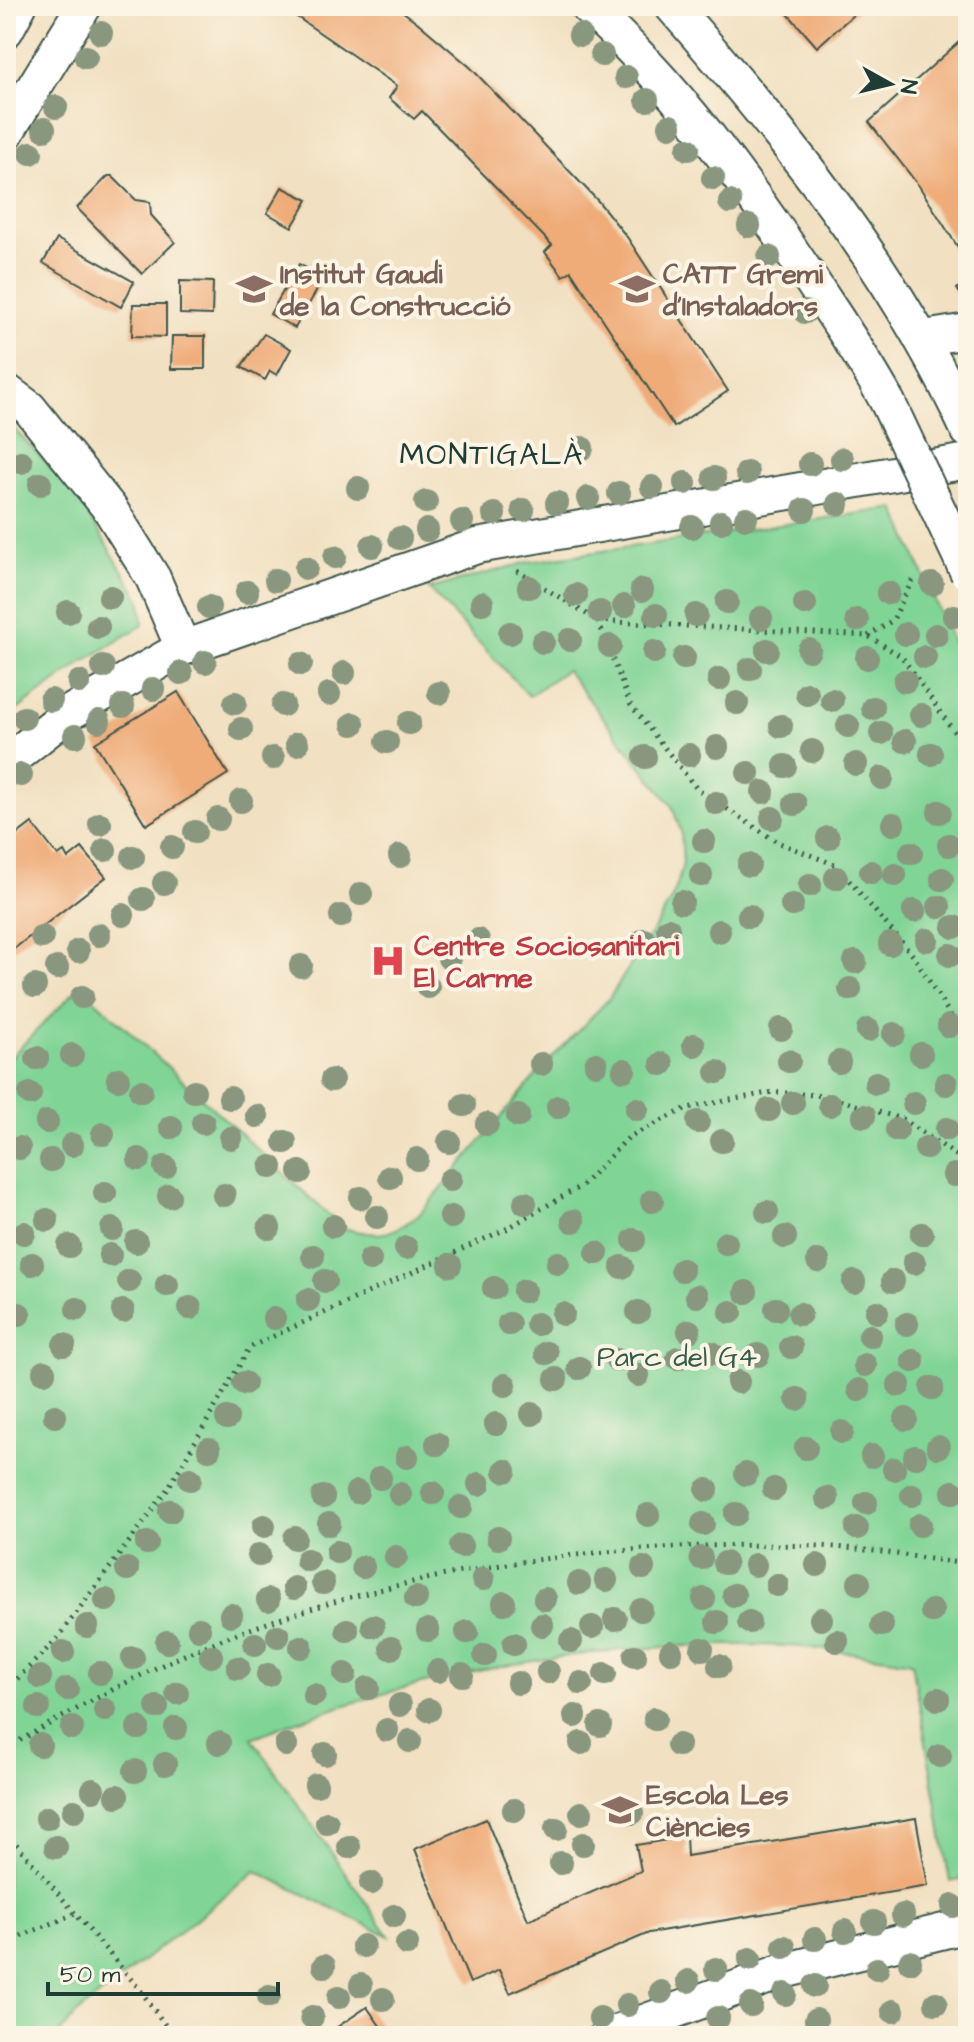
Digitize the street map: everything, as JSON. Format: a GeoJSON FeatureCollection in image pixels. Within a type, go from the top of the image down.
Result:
{"type":"FeatureCollection","features":[{"type":"Feature","properties":{"kind":"street"},"geometry":{"type":"LineString","coordinates":[[6,30],[19,6]]}},
{"type":"Feature","properties":{"kind":"street"},"geometry":{"type":"LineString","coordinates":[[6,133],[84,6]]}},
{"type":"Feature","properties":{"kind":"street"},"geometry":{"type":"LineString","coordinates":[[587,6],[620,36],[737,170],[868,366],[968,573]]}},
{"type":"Feature","properties":{"kind":"street"},"geometry":{"type":"LineString","coordinates":[[672,6],[777,129],[825,192],[924,338],[968,430]]}},
{"type":"Feature","properties":{"kind":"street"},"geometry":{"type":"LineString","coordinates":[[924,338],[968,331]]}},
{"type":"Feature","properties":{"kind":"street"},"geometry":{"type":"LineString","coordinates":[[6,391],[29,408],[110,509],[153,578],[183,648]]}},
{"type":"Feature","properties":{"kind":"street"},"geometry":{"type":"LineString","coordinates":[[6,763],[69,713],[183,648],[477,546],[968,461]]}},
{"type":"Feature","properties":{"kind":"street"},"geometry":{"type":"LineString","coordinates":[[606,2036],[783,1971],[968,1925]]}},
{"type":"Feature","properties":{"kind":"path"},"geometry":{"type":"LineString","coordinates":[[477,546],[598,621],[868,636],[902,657],[968,752]]}},
{"type":"Feature","properties":{"kind":"path"},"geometry":{"type":"LineString","coordinates":[[868,636],[893,620],[914,577]]}},
{"type":"Feature","properties":{"kind":"path"},"geometry":{"type":"LineString","coordinates":[[598,621],[630,704],[697,789],[777,842],[836,865],[915,958],[968,1044]]}},
{"type":"Feature","properties":{"kind":"path"},"geometry":{"type":"LineString","coordinates":[[6,1690],[56,1640],[166,1492],[250,1347],[506,1229],[581,1186],[629,1137],[687,1108],[773,1092],[826,1096],[902,1119],[966,1160],[968,1144]]}},
{"type":"Feature","properties":{"kind":"path"},"geometry":{"type":"LineString","coordinates":[[6,1748],[120,1685],[222,1639],[368,1590],[509,1561],[652,1546],[820,1546],[968,1564]]}},
{"type":"Feature","properties":{"kind":"path"},"geometry":{"type":"LineString","coordinates":[[6,1832],[141,1991],[173,2036]]}},
{"type":"Feature","properties":{"kind":"path"},"geometry":{"type":"LineString","coordinates":[[6,1942],[75,1914]]}},
{"type":"Feature","properties":{"kind":"green space"},"geometry":{"type":"Polygon","coordinates":[[[6,420],[77,496],[141,601],[143,625],[80,664],[6,718],[6,420]]]}},
{"type":"Feature","properties":{"kind":"green space","name":"Parc del G4"},"geometry":{"type":"Polygon","coordinates":[[[895,508],[968,678],[968,1878],[950,1882],[912,1662],[802,1647],[718,1645],[582,1654],[514,1664],[382,1694],[252,1738],[389,1936],[256,1871],[75,2015],[57,2036],[6,2036],[6,1062],[80,986],[343,1228],[375,1234],[391,1231],[409,1222],[419,1215],[544,1066],[608,1000],[674,894],[683,864],[681,832],[672,806],[566,670],[529,696],[429,589],[528,562],[895,508]]]}},
{"type":"Feature","properties":{"kind":"building"},"geometry":{"type":"Polygon","coordinates":[[[281,6],[395,6],[470,67],[598,201],[627,237],[728,391],[674,427],[571,271],[563,276],[545,252],[552,245],[422,111],[414,119],[389,98],[397,86],[281,6]]]}},
{"type":"Feature","properties":{"kind":"building"},"geometry":{"type":"Polygon","coordinates":[[[781,6],[863,6],[817,47],[781,6]]]}},
{"type":"Feature","properties":{"kind":"building"},"geometry":{"type":"Polygon","coordinates":[[[968,34],[968,263],[919,186],[869,122],[968,34]]]}},
{"type":"Feature","properties":{"kind":"building"},"geometry":{"type":"Polygon","coordinates":[[[108,176],[112,176],[136,200],[150,202],[151,215],[175,242],[142,274],[77,208],[108,176]]]}},
{"type":"Feature","properties":{"kind":"building"},"geometry":{"type":"Polygon","coordinates":[[[282,187],[308,200],[292,227],[267,213],[282,187]]]}},
{"type":"Feature","properties":{"kind":"building"},"geometry":{"type":"Polygon","coordinates":[[[57,239],[134,282],[121,307],[43,263],[57,239]]]}},
{"type":"Feature","properties":{"kind":"building"},"geometry":{"type":"Polygon","coordinates":[[[299,264],[324,278],[295,328],[270,314],[299,264]]]}},
{"type":"Feature","properties":{"kind":"building"},"geometry":{"type":"Polygon","coordinates":[[[968,279],[968,299],[965,301],[957,289],[968,279]]]}},
{"type":"Feature","properties":{"kind":"building"},"geometry":{"type":"Polygon","coordinates":[[[180,281],[213,282],[212,315],[180,314],[180,281]]]}},
{"type":"Feature","properties":{"kind":"building"},"geometry":{"type":"Polygon","coordinates":[[[133,304],[166,304],[166,337],[132,336],[133,304]]]}},
{"type":"Feature","properties":{"kind":"building"},"geometry":{"type":"Polygon","coordinates":[[[264,334],[291,349],[277,375],[270,371],[265,380],[241,367],[264,334]]]}},
{"type":"Feature","properties":{"kind":"building"},"geometry":{"type":"Polygon","coordinates":[[[172,336],[205,336],[205,369],[171,369],[172,336]]]}},
{"type":"Feature","properties":{"kind":"building"},"geometry":{"type":"Polygon","coordinates":[[[178,692],[228,774],[146,825],[95,743],[178,692]]]}},
{"type":"Feature","properties":{"kind":"building"},"geometry":{"type":"Polygon","coordinates":[[[32,823],[58,856],[64,852],[68,859],[82,848],[106,877],[6,955],[6,843],[32,823]]]}},
{"type":"Feature","properties":{"kind":"building"},"geometry":{"type":"Polygon","coordinates":[[[916,1818],[928,1886],[649,1933],[510,1993],[499,1970],[470,1983],[415,1849],[486,1819],[528,1920],[641,1871],[636,1845],[686,1837],[687,1856],[916,1818]]]}},
{"type":"Feature","properties":{"kind":"building"},"geometry":{"type":"Polygon","coordinates":[[[367,2007],[387,2036],[324,2036],[367,2007]]]}},
{"type":"Feature","properties":{"kind":"place","name":"Institut Gaudi de la Construcció"},"geometry":{"type":"Point","coordinates":[254,289]}},
{"type":"Feature","properties":{"kind":"place","name":"CATT Gremi d'Instaladors"},"geometry":{"type":"Point","coordinates":[637,289]}},
{"type":"Feature","properties":{"kind":"place","name":"Centre Sociosanitari El Carme"},"geometry":{"type":"Point","coordinates":[388,961]}},
{"type":"Feature","properties":{"kind":"place","name":"Escola Les Ciències"},"geometry":{"type":"Point","coordinates":[620,1810]}},
{"type":"Feature","properties":{"kind":"district","name":"MONTIGALÀ"},"geometry":{"type":"Point","coordinates":[492,454]}}]}
